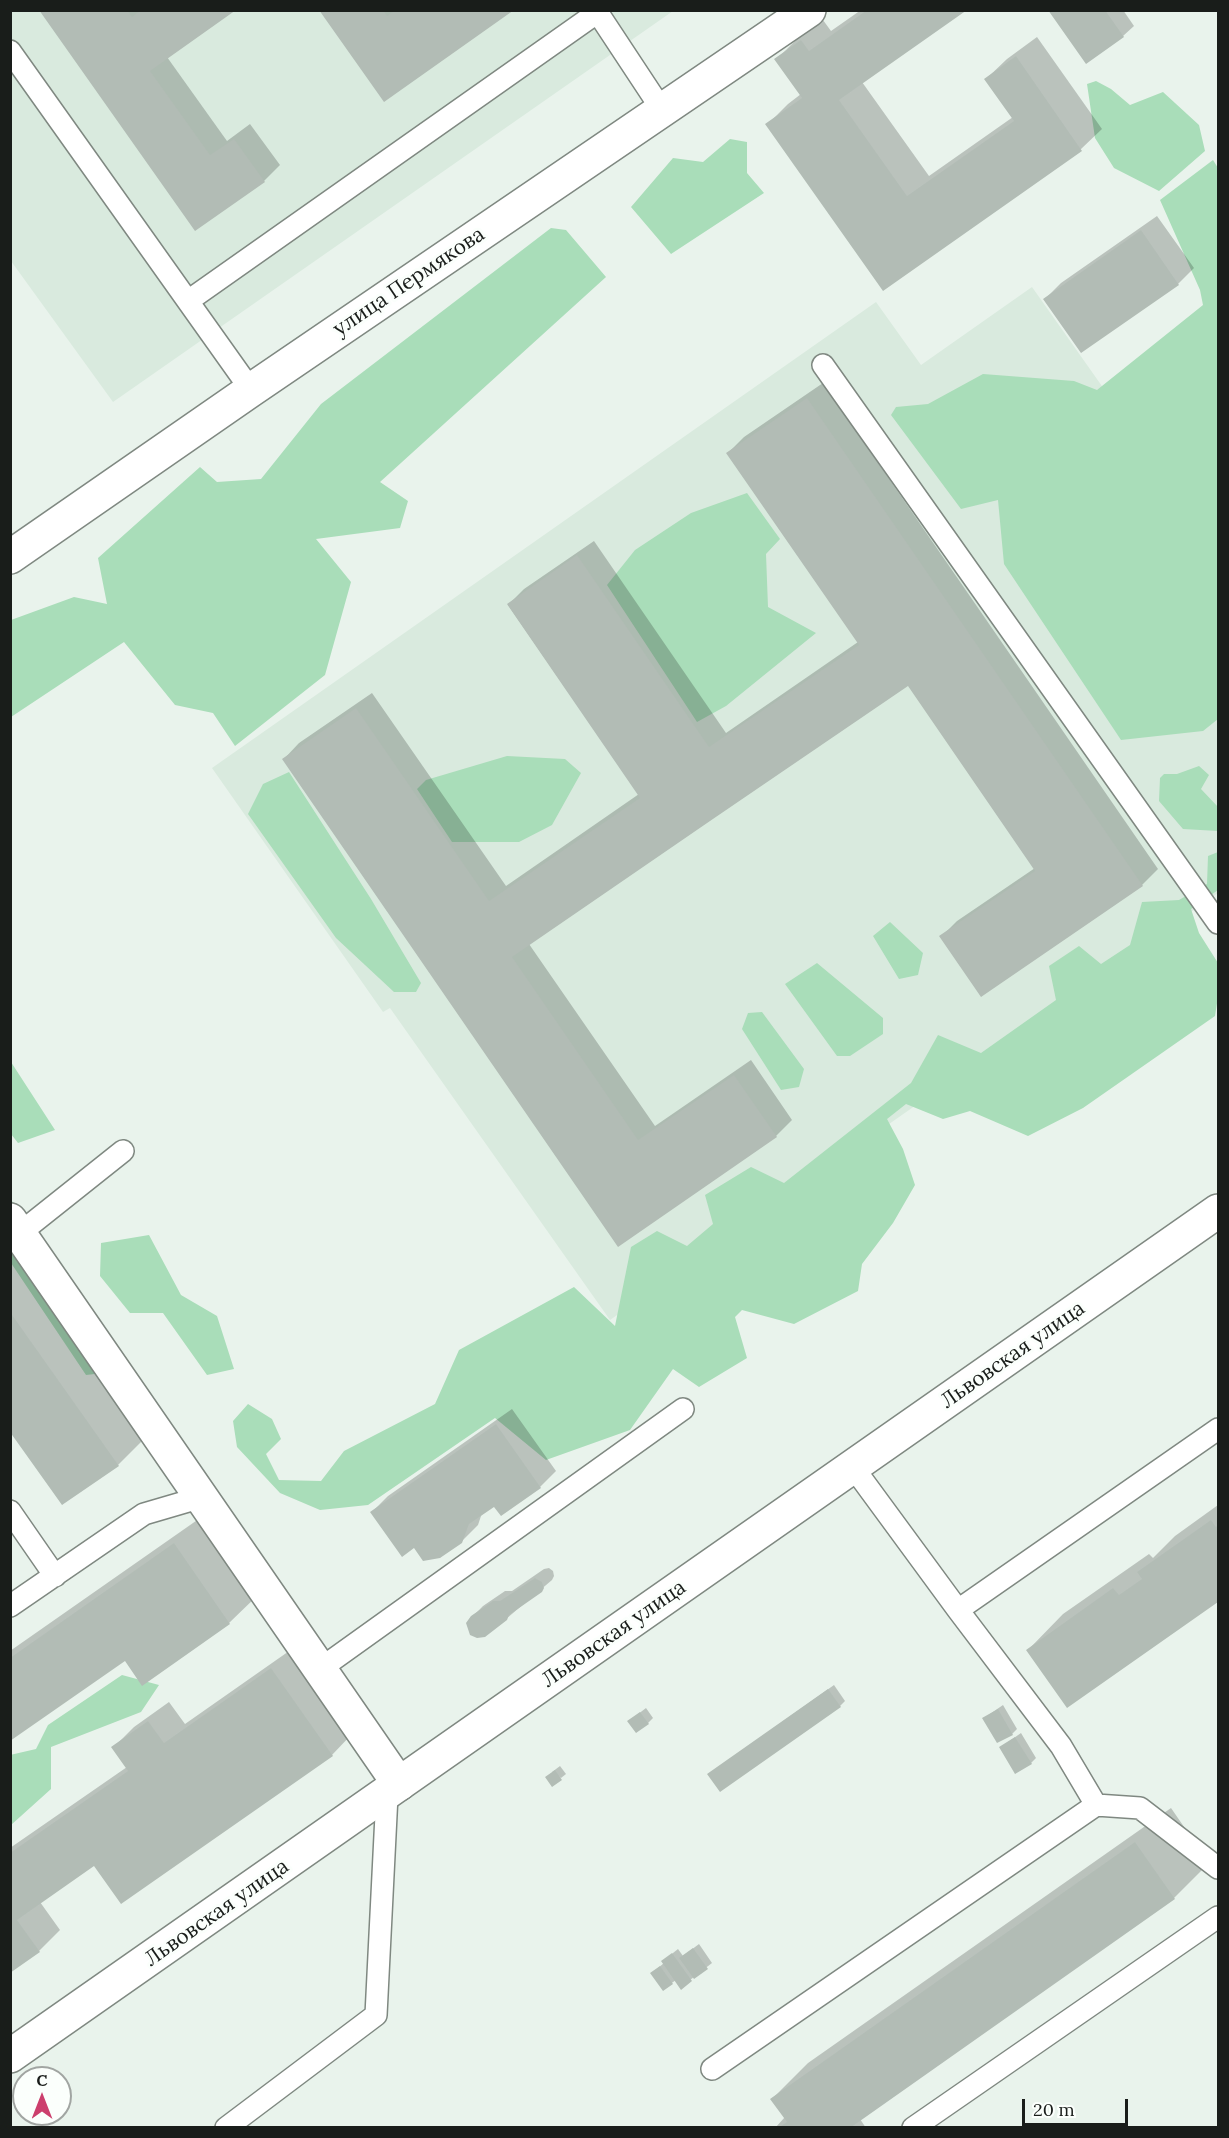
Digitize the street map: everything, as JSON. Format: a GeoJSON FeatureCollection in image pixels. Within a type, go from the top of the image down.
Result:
{"type":"FeatureCollection","features":[{"type":"Feature","properties":{"kind":"street","name":"улица Пермякова"},"geometry":{"type":"LineString","coordinates":[[10,557],[809,10]]}},
{"type":"Feature","properties":{"kind":"street","name":"Львовская улица"},"geometry":{"type":"LineString","coordinates":[[10,2056],[1218,1211]]}},
{"type":"Feature","properties":{"kind":"street"},"geometry":{"type":"LineString","coordinates":[[15,1226],[320,1669],[393,1789]]}},
{"type":"Feature","properties":{"kind":"lane"},"geometry":{"type":"LineString","coordinates":[[188,302],[597,11],[662,110]]}},
{"type":"Feature","properties":{"kind":"lane"},"geometry":{"type":"LineString","coordinates":[[10,51],[251,390]]}},
{"type":"Feature","properties":{"kind":"lane"},"geometry":{"type":"LineString","coordinates":[[823,365],[1218,923]]}},
{"type":"Feature","properties":{"kind":"lane"},"geometry":{"type":"LineString","coordinates":[[15,1226],[123,1150]]}},
{"type":"Feature","properties":{"kind":"lane"},"geometry":{"type":"LineString","coordinates":[[320,1669],[683,1409]]}},
{"type":"Feature","properties":{"kind":"lane"},"geometry":{"type":"LineString","coordinates":[[958,1610],[1218,1429]]}},
{"type":"Feature","properties":{"kind":"lane"},"geometry":{"type":"LineString","coordinates":[[853,1467],[1061,1746],[1096,1805]]}},
{"type":"Feature","properties":{"kind":"lane"},"geometry":{"type":"LineString","coordinates":[[10,1606],[144,1514],[202,1497]]}},
{"type":"Feature","properties":{"kind":"lane"},"geometry":{"type":"LineString","coordinates":[[10,1511],[55,1576]]}},
{"type":"Feature","properties":{"kind":"lane"},"geometry":{"type":"LineString","coordinates":[[226,2127],[376,2014],[393,1789]]}},
{"type":"Feature","properties":{"kind":"lane"},"geometry":{"type":"LineString","coordinates":[[712,2069],[1096,1805],[1140,1808],[1218,1868]]}},
{"type":"Feature","properties":{"kind":"lane"},"geometry":{"type":"LineString","coordinates":[[913,2127],[1218,1917]]}},
{"type":"Feature","properties":{"kind":"shaded area"},"geometry":{"type":"Polygon","coordinates":[[[10,11],[673,11],[113,402],[11,261],[10,11]]]}},
{"type":"Feature","properties":{"kind":"shaded area"},"geometry":{"type":"Polygon","coordinates":[[[1032,287],[1104,389],[1218,308],[1218,893],[610,1320],[390,1008],[383,1012],[212,768],[876,302],[921,365],[1032,287]]]}},
{"type":"Feature","properties":{"kind":"green space"},"geometry":{"type":"Polygon","coordinates":[[[1096,81],[1111,89],[1130,105],[1163,92],[1199,125],[1205,151],[1159,191],[1114,168],[1095,138],[1087,84],[1096,81]]]}},
{"type":"Feature","properties":{"kind":"green space"},"geometry":{"type":"Polygon","coordinates":[[[730,139],[747,142],[747,173],[764,193],[671,254],[631,207],[673,158],[703,162],[730,139]]]}},
{"type":"Feature","properties":{"kind":"green space"},"geometry":{"type":"Polygon","coordinates":[[[1213,160],[1218,168],[1218,719],[1203,731],[1121,740],[1004,564],[998,500],[961,509],[891,415],[896,407],[928,404],[983,374],[1074,381],[1097,390],[1203,305],[1200,290],[1160,200],[1213,160]]]}},
{"type":"Feature","properties":{"kind":"green space"},"geometry":{"type":"Polygon","coordinates":[[[551,228],[566,230],[606,277],[380,482],[408,501],[400,528],[316,539],[351,582],[325,675],[235,746],[213,713],[175,705],[124,642],[11,717],[11,620],[74,597],[107,604],[98,558],[200,467],[217,482],[261,479],[321,404],[551,228]]]}},
{"type":"Feature","properties":{"kind":"green space"},"geometry":{"type":"Polygon","coordinates":[[[747,493],[780,539],[766,554],[768,607],[816,633],[726,706],[697,722],[607,585],[635,550],[691,513],[747,493]]]}},
{"type":"Feature","properties":{"kind":"green space"},"geometry":{"type":"Polygon","coordinates":[[[507,756],[565,759],[581,773],[552,825],[519,842],[452,842],[417,789],[426,780],[507,756]]]}},
{"type":"Feature","properties":{"kind":"green space"},"geometry":{"type":"Polygon","coordinates":[[[1199,766],[1209,775],[1201,789],[1218,807],[1218,831],[1183,829],[1159,801],[1160,778],[1164,774],[1177,774],[1199,766]]]}},
{"type":"Feature","properties":{"kind":"green space"},"geometry":{"type":"Polygon","coordinates":[[[289,772],[371,899],[421,983],[416,992],[394,992],[336,938],[248,814],[263,784],[289,772]]]}},
{"type":"Feature","properties":{"kind":"green space"},"geometry":{"type":"Polygon","coordinates":[[[1218,852],[1218,890],[1191,909],[1199,933],[1218,963],[1218,997],[1215,1016],[1083,1108],[1028,1136],[970,1111],[943,1119],[906,1104],[887,1119],[903,1149],[915,1185],[893,1223],[862,1264],[858,1291],[794,1324],[742,1310],[735,1317],[747,1358],[699,1387],[673,1369],[630,1430],[546,1460],[495,1418],[368,1505],[320,1510],[280,1493],[237,1447],[233,1421],[248,1404],[272,1419],[281,1439],[266,1454],[279,1480],[321,1481],[344,1451],[435,1404],[459,1350],[574,1287],[615,1326],[631,1247],[657,1231],[687,1246],[713,1224],[705,1195],[751,1167],[784,1183],[911,1083],[938,1035],[981,1053],[1056,1000],[1049,966],[1079,946],[1101,964],[1130,945],[1142,902],[1179,900],[1207,884],[1208,856],[1218,852]]]}},
{"type":"Feature","properties":{"kind":"green space"},"geometry":{"type":"Polygon","coordinates":[[[890,922],[923,953],[918,975],[899,979],[873,936],[890,922]]]}},
{"type":"Feature","properties":{"kind":"green space"},"geometry":{"type":"Polygon","coordinates":[[[817,963],[883,1018],[883,1034],[850,1056],[837,1056],[785,984],[817,963]]]}},
{"type":"Feature","properties":{"kind":"green space"},"geometry":{"type":"Polygon","coordinates":[[[762,1012],[804,1069],[799,1087],[781,1090],[742,1029],[748,1013],[762,1012]]]}},
{"type":"Feature","properties":{"kind":"green space"},"geometry":{"type":"Polygon","coordinates":[[[11,1062],[55,1130],[18,1143],[11,1134],[11,1062]]]}},
{"type":"Feature","properties":{"kind":"green space"},"geometry":{"type":"Polygon","coordinates":[[[10,1198],[107,1344],[104,1373],[86,1375],[11,1263],[10,1198]]]}},
{"type":"Feature","properties":{"kind":"green space"},"geometry":{"type":"Polygon","coordinates":[[[149,1235],[181,1295],[217,1316],[234,1369],[207,1375],[163,1313],[130,1313],[100,1276],[101,1243],[149,1235]]]}},
{"type":"Feature","properties":{"kind":"green space"},"geometry":{"type":"Polygon","coordinates":[[[122,1675],[159,1685],[141,1712],[51,1747],[51,1789],[11,1825],[10,1755],[36,1749],[48,1725],[122,1675]]]}},
{"type":"Feature","properties":{"kind":"building"},"geometry":{"type":"Polygon","coordinates":[[[39,10],[127,10],[132,17],[141,10],[236,10],[150,71],[210,155],[234,139],[265,182],[195,231],[39,10]]]}},
{"type":"Feature","properties":{"kind":"building"},"geometry":{"type":"Polygon","coordinates":[[[319,10],[383,10],[387,16],[395,10],[514,10],[384,102],[319,10]]]}},
{"type":"Feature","properties":{"kind":"building"},"geometry":{"type":"Polygon","coordinates":[[[867,10],[967,10],[839,100],[907,196],[1014,121],[984,79],[1016,56],[1082,151],[883,291],[765,124],[802,98],[774,59],[801,40],[809,51],[867,10]]]}},
{"type":"Feature","properties":{"kind":"building"},"geometry":{"type":"Polygon","coordinates":[[[1048,10],[1105,10],[1124,37],[1086,64],[1048,10]]]}},
{"type":"Feature","properties":{"kind":"building"},"geometry":{"type":"Polygon","coordinates":[[[1141,230],[1179,285],[1081,353],[1043,299],[1141,230]]]}},
{"type":"Feature","properties":{"kind":"building"},"geometry":{"type":"Polygon","coordinates":[[[807,398],[1143,886],[981,997],[939,936],[1035,871],[908,686],[512,957],[638,1140],[734,1075],[777,1137],[618,1247],[282,759],[356,708],[489,901],[640,798],[507,604],[577,555],[709,747],[859,645],[726,453],[807,398]]]}},
{"type":"Feature","properties":{"kind":"building"},"geometry":{"type":"Polygon","coordinates":[[[10,1312],[119,1466],[62,1505],[10,1432],[10,1312]]]}},
{"type":"Feature","properties":{"kind":"building"},"geometry":{"type":"Polygon","coordinates":[[[496,1424],[541,1488],[501,1516],[494,1507],[469,1524],[462,1543],[440,1558],[423,1561],[414,1548],[402,1557],[370,1512],[496,1424]]]}},
{"type":"Feature","properties":{"kind":"building"},"geometry":{"type":"Polygon","coordinates":[[[1211,1520],[1216,1527],[1218,1525],[1218,1602],[1067,1708],[1026,1650],[1113,1588],[1119,1595],[1142,1579],[1137,1572],[1211,1520]]]}},
{"type":"Feature","properties":{"kind":"building"},"geometry":{"type":"Polygon","coordinates":[[[174,1543],[230,1624],[142,1686],[125,1661],[10,1741],[10,1658],[174,1543]]]}},
{"type":"Feature","properties":{"kind":"building"},"geometry":{"type":"Polygon","coordinates":[[[535,1578],[542,1582],[544,1588],[542,1592],[509,1615],[507,1620],[485,1637],[477,1638],[470,1635],[466,1623],[471,1616],[493,1601],[500,1601],[535,1578]]]}},
{"type":"Feature","properties":{"kind":"building"},"geometry":{"type":"Polygon","coordinates":[[[271,1668],[333,1756],[121,1904],[94,1866],[17,1920],[40,1952],[10,1973],[10,1853],[128,1771],[111,1747],[148,1721],[164,1743],[271,1668]]]}},
{"type":"Feature","properties":{"kind":"building"},"geometry":{"type":"Polygon","coordinates":[[[828,1689],[841,1707],[720,1792],[707,1774],[828,1689]]]}},
{"type":"Feature","properties":{"kind":"building"},"geometry":{"type":"Polygon","coordinates":[[[998,1709],[1013,1735],[997,1743],[982,1718],[998,1709]]]}},
{"type":"Feature","properties":{"kind":"building"},"geometry":{"type":"Polygon","coordinates":[[[640,1712],[649,1724],[636,1733],[627,1721],[640,1712]]]}},
{"type":"Feature","properties":{"kind":"building"},"geometry":{"type":"Polygon","coordinates":[[[1015,1737],[1032,1764],[1015,1774],[999,1747],[1015,1737]]]}},
{"type":"Feature","properties":{"kind":"building"},"geometry":{"type":"Polygon","coordinates":[[[555,1770],[562,1780],[552,1787],[545,1777],[555,1770]]]}},
{"type":"Feature","properties":{"kind":"building"},"geometry":{"type":"Polygon","coordinates":[[[1135,1842],[1175,1899],[850,2128],[778,2128],[787,2122],[770,2099],[1135,1842]]]}},
{"type":"Feature","properties":{"kind":"building"},"geometry":{"type":"Polygon","coordinates":[[[693,1948],[708,1969],[694,1979],[679,1958],[693,1948]]]}},
{"type":"Feature","properties":{"kind":"building"},"geometry":{"type":"Polygon","coordinates":[[[672,1953],[692,1981],[681,1990],[661,1961],[672,1953]]]}},
{"type":"Feature","properties":{"kind":"building"},"geometry":{"type":"Polygon","coordinates":[[[660,1966],[673,1984],[663,1991],[650,1973],[660,1966]]]}}]}
